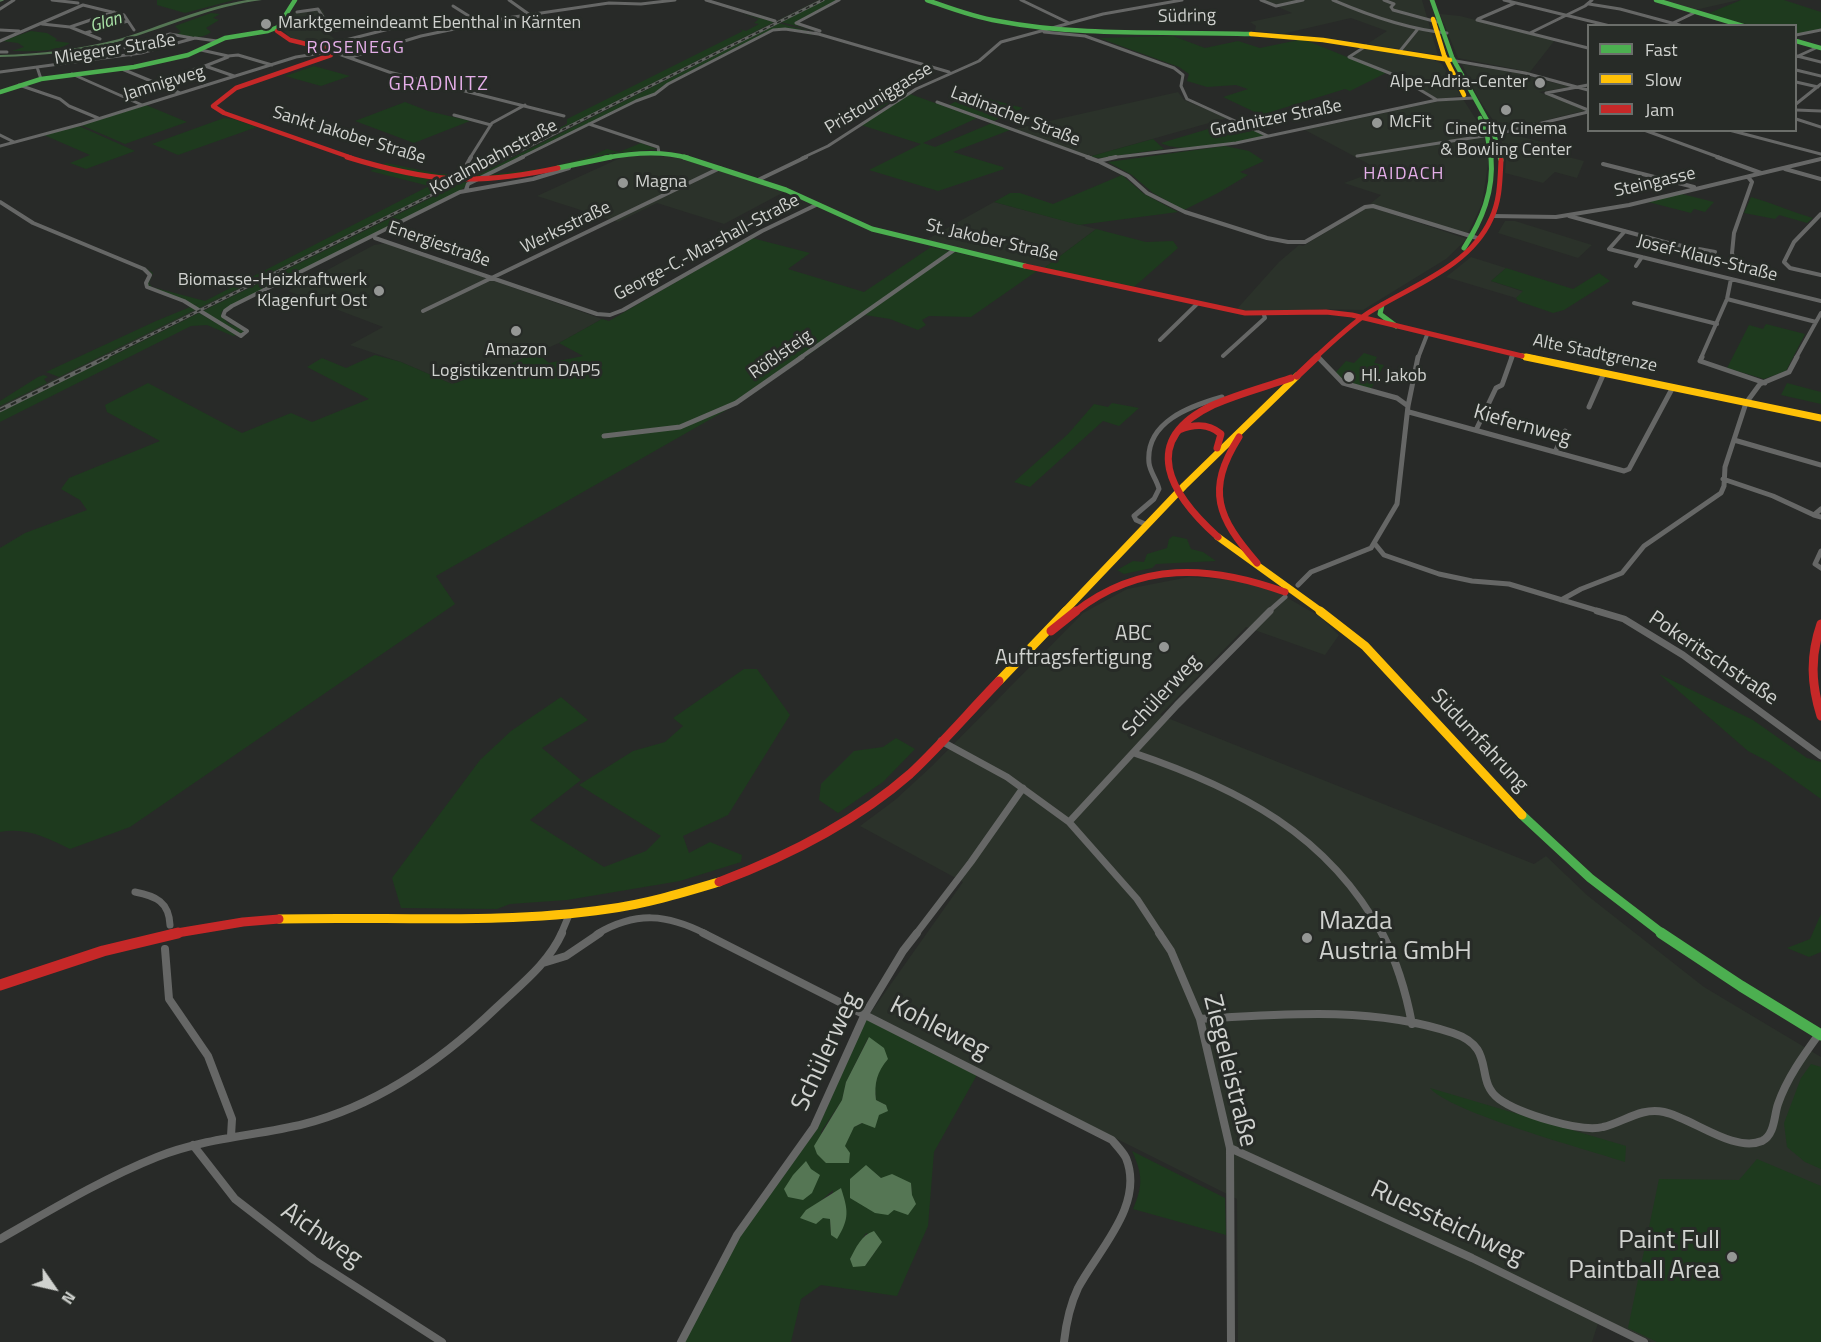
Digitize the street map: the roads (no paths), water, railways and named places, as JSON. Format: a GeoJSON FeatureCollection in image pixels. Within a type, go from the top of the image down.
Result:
{"type":"FeatureCollection","features":[{"type":"Feature","properties":{"kind":"main road"},"geometry":{"type":"LineString","coordinates":[[295,0],[274,30],[290,40],[327,52]]}},
{"type":"Feature","properties":{"kind":"main road","name":"Südring"},"geometry":{"type":"LineString","coordinates":[[927,0],[976,16],[1043,31],[1113,34],[1249,34],[1366,46],[1450,60]]}},
{"type":"Feature","properties":{"kind":"main road"},"geometry":{"type":"LineString","coordinates":[[0,985],[116,946],[225,924],[297,918],[472,921],[568,915],[674,896],[731,879],[802,847],[858,814],[905,778],[1033,646],[1145,524],[1317,357],[1364,317],[1458,260],[1477,238],[1489,215],[1493,198],[1497,162],[1492,135],[1450,60],[1426,0]]}},
{"type":"Feature","properties":{"kind":"main road"},"geometry":{"type":"LineString","coordinates":[[1432,0],[1438,30]]}},
{"type":"Feature","properties":{"kind":"main road"},"geometry":{"type":"LineString","coordinates":[[1656,0],[1735,24]]}},
{"type":"Feature","properties":{"kind":"main road","name":"Miegerer Straße"},"geometry":{"type":"LineString","coordinates":[[0,93],[41,79],[122,69],[201,50],[217,41],[274,30]]}},
{"type":"Feature","properties":{"kind":"main road"},"geometry":{"type":"LineString","coordinates":[[1797,41],[1819,48]]}},
{"type":"Feature","properties":{"kind":"main road","name":"Sankt Jakober Straße"},"geometry":{"type":"LineString","coordinates":[[327,52],[313,64],[231,90],[217,98],[213,106],[224,113],[383,168],[439,179],[488,180],[531,175],[619,154],[659,153]]}},
{"type":"Feature","properties":{"kind":"main road","name":"St. Jakober Straße"},"geometry":{"type":"LineString","coordinates":[[659,153],[689,158],[758,180],[872,229],[954,250],[1197,304],[1264,315],[1328,311],[1364,317]]}},
{"type":"Feature","properties":{"kind":"main road"},"geometry":{"type":"LineString","coordinates":[[1382,305],[1380,314],[1396,326]]}},
{"type":"Feature","properties":{"kind":"main road"},"geometry":{"type":"LineString","coordinates":[[1328,311],[1347,319],[1350,328]]}},
{"type":"Feature","properties":{"kind":"main road","name":"Alte Stadtgrenze"},"geometry":{"type":"LineString","coordinates":[[1364,317],[1427,335],[1821,418]]}},
{"type":"Feature","properties":{"kind":"main road"},"geometry":{"type":"LineString","coordinates":[[1172,434],[1197,412],[1299,375]]}},
{"type":"Feature","properties":{"kind":"main road"},"geometry":{"type":"LineString","coordinates":[[1247,424],[1222,463],[1216,487],[1217,495],[1220,513],[1232,535],[1272,578]]}},
{"type":"Feature","properties":{"kind":"main road"},"geometry":{"type":"LineString","coordinates":[[1172,434],[1186,426],[1200,425],[1214,428],[1221,434],[1222,439],[1213,456]]}},
{"type":"Feature","properties":{"kind":"main road","name":"Südumfahrung"},"geometry":{"type":"LineString","coordinates":[[1172,434],[1166,450],[1167,472],[1173,486],[1194,515],[1228,548],[1326,616],[1377,658],[1491,782],[1583,874],[1675,945],[1820,1034]]}},
{"type":"Feature","properties":{"kind":"main road"},"geometry":{"type":"LineString","coordinates":[[1033,646],[1104,592],[1143,577],[1169,573],[1204,571],[1254,579],[1285,592],[1326,616]]}},
{"type":"Feature","properties":{"kind":"main road"},"geometry":{"type":"LineString","coordinates":[[1821,624],[1813,642],[1809,676],[1821,717]]}},
{"type":"Feature","properties":{"kind":"street"},"geometry":{"type":"LineString","coordinates":[[0,9],[14,0]]}},
{"type":"Feature","properties":{"kind":"street"},"geometry":{"type":"LineString","coordinates":[[52,0],[78,2],[125,16],[134,30]]}},
{"type":"Feature","properties":{"kind":"street"},"geometry":{"type":"LineString","coordinates":[[509,0],[530,15]]}},
{"type":"Feature","properties":{"kind":"street"},"geometry":{"type":"LineString","coordinates":[[609,3],[613,0]]}},
{"type":"Feature","properties":{"kind":"street"},"geometry":{"type":"LineString","coordinates":[[351,57],[416,37],[480,23],[609,3],[641,4],[675,0]]}},
{"type":"Feature","properties":{"kind":"street"},"geometry":{"type":"LineString","coordinates":[[706,0],[775,21]]}},
{"type":"Feature","properties":{"kind":"street"},"geometry":{"type":"LineString","coordinates":[[818,34],[820,32],[796,22],[839,0]]}},
{"type":"Feature","properties":{"kind":"street"},"geometry":{"type":"LineString","coordinates":[[1021,0],[1069,23]]}},
{"type":"Feature","properties":{"kind":"street","name":"Pristouniggasse"},"geometry":{"type":"LineString","coordinates":[[758,180],[828,146],[882,109],[950,72],[979,61],[1001,42],[1103,14],[1182,0]]}},
{"type":"Feature","properties":{"kind":"street"},"geometry":{"type":"LineString","coordinates":[[1260,0],[1276,6],[1304,0]]}},
{"type":"Feature","properties":{"kind":"street"},"geometry":{"type":"LineString","coordinates":[[1333,0],[1417,30],[1438,30]]}},
{"type":"Feature","properties":{"kind":"street"},"geometry":{"type":"LineString","coordinates":[[1384,0],[1394,4],[1391,7],[1392,10],[1438,30]]}},
{"type":"Feature","properties":{"kind":"street"},"geometry":{"type":"LineString","coordinates":[[1504,0],[1602,24]]}},
{"type":"Feature","properties":{"kind":"street"},"geometry":{"type":"LineString","coordinates":[[1530,33],[1589,4],[1592,0]]}},
{"type":"Feature","properties":{"kind":"street"},"geometry":{"type":"LineString","coordinates":[[1525,5],[1530,2]]}},
{"type":"Feature","properties":{"kind":"street"},"geometry":{"type":"LineString","coordinates":[[1516,3],[1477,20],[1587,48]]}},
{"type":"Feature","properties":{"kind":"street"},"geometry":{"type":"LineString","coordinates":[[1589,4],[1620,9],[1676,24]]}},
{"type":"Feature","properties":{"kind":"street"},"geometry":{"type":"LineString","coordinates":[[0,41],[83,5]]}},
{"type":"Feature","properties":{"kind":"street"},"geometry":{"type":"LineString","coordinates":[[453,6],[480,23]]}},
{"type":"Feature","properties":{"kind":"street"},"geometry":{"type":"LineString","coordinates":[[297,12],[318,9],[323,17],[334,24]]}},
{"type":"Feature","properties":{"kind":"street"},"geometry":{"type":"LineString","coordinates":[[70,27],[114,12]]}},
{"type":"Feature","properties":{"kind":"street"},"geometry":{"type":"LineString","coordinates":[[1673,23],[1696,12]]}},
{"type":"Feature","properties":{"kind":"street"},"geometry":{"type":"LineString","coordinates":[[85,33],[128,21]]}},
{"type":"Feature","properties":{"kind":"street"},"geometry":{"type":"LineString","coordinates":[[780,23],[950,72]]}},
{"type":"Feature","properties":{"kind":"street"},"geometry":{"type":"LineString","coordinates":[[41,24],[70,27],[100,39]]}},
{"type":"Feature","properties":{"kind":"street","name":"Jamnigweg"},"geometry":{"type":"LineString","coordinates":[[0,146],[301,56],[327,52],[393,28]]}},
{"type":"Feature","properties":{"kind":"street","name":"Koralmbahnstraße"},"geometry":{"type":"LineString","coordinates":[[0,202],[33,223],[146,270],[150,275],[146,283],[147,287],[188,304],[241,336],[247,331],[225,319],[223,314],[226,310],[466,190],[465,188],[471,183],[588,124],[654,95],[668,84],[773,30],[787,28],[809,35],[818,34]]}},
{"type":"Feature","properties":{"kind":"street"},"geometry":{"type":"LineString","coordinates":[[0,30],[23,32]]}},
{"type":"Feature","properties":{"kind":"street"},"geometry":{"type":"LineString","coordinates":[[1400,51],[1417,30]]}},
{"type":"Feature","properties":{"kind":"street"},"geometry":{"type":"LineString","coordinates":[[1797,35],[1821,30]]}},
{"type":"Feature","properties":{"kind":"street"},"geometry":{"type":"LineString","coordinates":[[1043,31],[1085,36],[1174,68],[1183,75],[1181,86],[1187,99],[1269,136]]}},
{"type":"Feature","properties":{"kind":"street"},"geometry":{"type":"LineString","coordinates":[[130,54],[125,49],[126,47],[175,34],[217,41]]}},
{"type":"Feature","properties":{"kind":"street"},"geometry":{"type":"LineString","coordinates":[[0,72],[130,54],[168,47],[195,38]]}},
{"type":"Feature","properties":{"kind":"street"},"geometry":{"type":"LineString","coordinates":[[1366,46],[1349,57],[1396,76],[1437,100]]}},
{"type":"Feature","properties":{"kind":"street"},"geometry":{"type":"LineString","coordinates":[[1797,57],[1819,48]]}},
{"type":"Feature","properties":{"kind":"street"},"geometry":{"type":"LineString","coordinates":[[201,50],[228,56]]}},
{"type":"Feature","properties":{"kind":"street"},"geometry":{"type":"LineString","coordinates":[[0,52],[7,52]]}},
{"type":"Feature","properties":{"kind":"street"},"geometry":{"type":"LineString","coordinates":[[327,52],[351,57],[389,72],[564,116]]}},
{"type":"Feature","properties":{"kind":"street"},"geometry":{"type":"LineString","coordinates":[[59,64],[58,58],[87,55]]}},
{"type":"Feature","properties":{"kind":"street"},"geometry":{"type":"LineString","coordinates":[[153,83],[228,56],[238,55],[272,65]]}},
{"type":"Feature","properties":{"kind":"street"},"geometry":{"type":"LineString","coordinates":[[1797,57],[1821,62]]}},
{"type":"Feature","properties":{"kind":"street"},"geometry":{"type":"LineString","coordinates":[[1450,60],[1525,73],[1587,90]]}},
{"type":"Feature","properties":{"kind":"street"},"geometry":{"type":"LineString","coordinates":[[205,66],[235,76]]}},
{"type":"Feature","properties":{"kind":"street"},"geometry":{"type":"LineString","coordinates":[[37,67],[41,79]]}},
{"type":"Feature","properties":{"kind":"street"},"geometry":{"type":"LineString","coordinates":[[122,69],[180,93]]}},
{"type":"Feature","properties":{"kind":"street"},"geometry":{"type":"LineString","coordinates":[[1797,70],[1821,76]]}},
{"type":"Feature","properties":{"kind":"street"},"geometry":{"type":"LineString","coordinates":[[71,74],[143,105]]}},
{"type":"Feature","properties":{"kind":"street"},"geometry":{"type":"LineString","coordinates":[[1797,82],[1819,86]]}},
{"type":"Feature","properties":{"kind":"street"},"geometry":{"type":"LineString","coordinates":[[19,85],[60,99],[69,106],[99,118]]}},
{"type":"Feature","properties":{"kind":"street"},"geometry":{"type":"LineString","coordinates":[[1587,85],[1546,94],[1587,111]]}},
{"type":"Feature","properties":{"kind":"street"},"geometry":{"type":"LineString","coordinates":[[1797,103],[1819,86]]}},
{"type":"Feature","properties":{"kind":"street"},"geometry":{"type":"LineString","coordinates":[[1797,94],[1805,96]]}},
{"type":"Feature","properties":{"kind":"street","name":"Gradnitzer Straße"},"geometry":{"type":"LineString","coordinates":[[1098,162],[1120,156],[1236,143],[1437,100],[1470,98]]}},
{"type":"Feature","properties":{"kind":"street","name":"Ladinacher Straße"},"geometry":{"type":"LineString","coordinates":[[937,102],[1113,167],[1147,193],[1185,212],[1267,238],[1303,243],[1365,207],[1373,206],[1477,238]]}},
{"type":"Feature","properties":{"kind":"street"},"geometry":{"type":"LineString","coordinates":[[467,164],[491,125],[526,105]]}},
{"type":"Feature","properties":{"kind":"street"},"geometry":{"type":"LineString","coordinates":[[1797,110],[1821,111]]}},
{"type":"Feature","properties":{"kind":"street"},"geometry":{"type":"LineString","coordinates":[[1357,156],[1407,146],[1492,135],[1587,111]]}},
{"type":"Feature","properties":{"kind":"street"},"geometry":{"type":"LineString","coordinates":[[454,115],[491,125]]}},
{"type":"Feature","properties":{"kind":"street"},"geometry":{"type":"LineString","coordinates":[[1797,119],[1821,127]]}},
{"type":"Feature","properties":{"kind":"street"},"geometry":{"type":"LineString","coordinates":[[588,124],[658,147],[659,153]]}},
{"type":"Feature","properties":{"kind":"street"},"geometry":{"type":"LineString","coordinates":[[1649,132],[1761,173]]}},
{"type":"Feature","properties":{"kind":"street"},"geometry":{"type":"LineString","coordinates":[[1737,132],[1821,154]]}},
{"type":"Feature","properties":{"kind":"street"},"geometry":{"type":"LineString","coordinates":[[0,135],[15,142]]}},
{"type":"Feature","properties":{"kind":"street"},"geometry":{"type":"LineString","coordinates":[[466,190],[538,177],[591,163],[594,162],[593,159]]}},
{"type":"Feature","properties":{"kind":"street","name":"Steingasse"},"geometry":{"type":"LineString","coordinates":[[1489,215],[1512,218],[1566,215],[1629,205],[1821,159]]}},
{"type":"Feature","properties":{"kind":"street"},"geometry":{"type":"LineString","coordinates":[[1603,164],[1698,187]]}},
{"type":"Feature","properties":{"kind":"street","name":"Werksstraße"},"geometry":{"type":"LineString","coordinates":[[423,311],[720,168]]}},
{"type":"Feature","properties":{"kind":"street"},"geometry":{"type":"LineString","coordinates":[[1784,168],[1821,179]]}},
{"type":"Feature","properties":{"kind":"street"},"geometry":{"type":"LineString","coordinates":[[1746,266],[1732,257],[1734,232],[1752,182],[1748,177]]}},
{"type":"Feature","properties":{"kind":"street","name":"George-C.-Marshall-Straße"},"geometry":{"type":"LineString","coordinates":[[609,315],[623,310],[762,231],[816,205]]}},
{"type":"Feature","properties":{"kind":"street"},"geometry":{"type":"LineString","coordinates":[[1821,214],[1794,242],[1784,262],[1790,267],[1821,275]]}},
{"type":"Feature","properties":{"kind":"street"},"geometry":{"type":"LineString","coordinates":[[1566,215],[1714,252]]}},
{"type":"Feature","properties":{"kind":"street","name":"Josef-Klaus-Straße"},"geometry":{"type":"LineString","coordinates":[[1625,231],[1609,249],[1821,301]]}},
{"type":"Feature","properties":{"kind":"street","name":"Energiestraße"},"geometry":{"type":"LineString","coordinates":[[375,238],[597,314],[609,315]]}},
{"type":"Feature","properties":{"kind":"street","name":"Rößlsteig"},"geometry":{"type":"LineString","coordinates":[[604,436],[680,427],[736,403],[954,250]]}},
{"type":"Feature","properties":{"kind":"street"},"geometry":{"type":"LineString","coordinates":[[1636,266],[1642,257]]}},
{"type":"Feature","properties":{"kind":"street"},"geometry":{"type":"LineString","coordinates":[[1731,279],[1727,299],[1700,361],[1765,383]]}},
{"type":"Feature","properties":{"kind":"street"},"geometry":{"type":"LineString","coordinates":[[1727,299],[1816,322]]}},
{"type":"Feature","properties":{"kind":"street"},"geometry":{"type":"LineString","coordinates":[[1634,303],[1717,324]]}},
{"type":"Feature","properties":{"kind":"street"},"geometry":{"type":"LineString","coordinates":[[1160,340],[1197,304]]}},
{"type":"Feature","properties":{"kind":"street"},"geometry":{"type":"LineString","coordinates":[[1561,600],[1581,588],[1622,573],[1644,546],[1721,493],[1723,479],[1746,403],[1757,387],[1790,372],[1821,313]]}},
{"type":"Feature","properties":{"kind":"street"},"geometry":{"type":"LineString","coordinates":[[1223,356],[1264,318],[1264,315]]}},
{"type":"Feature","properties":{"kind":"street"},"geometry":{"type":"LineString","coordinates":[[1298,585],[1311,572],[1352,554],[1366,551],[1375,544],[1397,504],[1400,493],[1400,462],[1410,397],[1416,375],[1415,365],[1427,335]]}},
{"type":"Feature","properties":{"kind":"street"},"geometry":{"type":"LineString","coordinates":[[1476,430],[1496,388],[1502,386],[1513,354]]}},
{"type":"Feature","properties":{"kind":"street"},"geometry":{"type":"LineString","coordinates":[[1317,357],[1342,383],[1397,398],[1410,397]]}},
{"type":"Feature","properties":{"kind":"street"},"geometry":{"type":"LineString","coordinates":[[1589,407],[1604,373]]}},
{"type":"Feature","properties":{"kind":"street"},"geometry":{"type":"LineString","coordinates":[[1145,524],[1136,520],[1134,516],[1157,494],[1159,486],[1150,471],[1148,456],[1153,439],[1162,427],[1194,406],[1281,378],[1288,380]]}},
{"type":"Feature","properties":{"kind":"street","name":"Kiefernweg"},"geometry":{"type":"LineString","coordinates":[[1408,409],[1476,430],[1627,470],[1673,387]]}},
{"type":"Feature","properties":{"kind":"street"},"geometry":{"type":"LineString","coordinates":[[1397,398],[1408,409]]}},
{"type":"Feature","properties":{"kind":"street"},"geometry":{"type":"LineString","coordinates":[[1555,452],[1565,431]]}},
{"type":"Feature","properties":{"kind":"street"},"geometry":{"type":"LineString","coordinates":[[1734,440],[1821,465]]}},
{"type":"Feature","properties":{"kind":"street"},"geometry":{"type":"LineString","coordinates":[[1723,479],[1773,496],[1821,518]]}},
{"type":"Feature","properties":{"kind":"street"},"geometry":{"type":"LineString","coordinates":[[1814,515],[1821,509]]}},
{"type":"Feature","properties":{"kind":"street"},"geometry":{"type":"LineString","coordinates":[[1375,544],[1384,555]]}},
{"type":"Feature","properties":{"kind":"street","name":"Pokeritschstraße"},"geometry":{"type":"LineString","coordinates":[[1366,551],[1446,576],[1509,584],[1624,620],[1683,655],[1821,756]]}},
{"type":"Feature","properties":{"kind":"street"},"geometry":{"type":"LineString","coordinates":[[1821,552],[1814,561],[1821,568]]}},
{"type":"Feature","properties":{"kind":"street","name":"Schülerweg"},"geometry":{"type":"LineString","coordinates":[[1069,822],[1252,627],[1285,597]]}},
{"type":"Feature","properties":{"kind":"street","name":"Ziegeleistraße"},"geometry":{"type":"LineString","coordinates":[[941,741],[995,769],[1069,822],[1117,874],[1158,929],[1183,977],[1200,1019],[1230,1148],[1232,1342]]}},
{"type":"Feature","properties":{"kind":"street"},"geometry":{"type":"LineString","coordinates":[[1134,753],[1198,776],[1246,799],[1287,826],[1328,862],[1361,899],[1385,938],[1405,983],[1412,1024]]}},
{"type":"Feature","properties":{"kind":"street","name":"Schülerweg"},"geometry":{"type":"LineString","coordinates":[[681,1342],[737,1235],[814,1127],[865,1014],[903,951],[971,862],[1023,788]]}},
{"type":"Feature","properties":{"kind":"street"},"geometry":{"type":"LineString","coordinates":[[135,892],[151,895],[167,906],[171,915],[170,925]]}},
{"type":"Feature","properties":{"kind":"street"},"geometry":{"type":"LineString","coordinates":[[0,1239],[105,1180],[193,1145],[303,1124],[366,1101],[415,1075],[470,1033],[543,963],[558,941],[568,915]]}},
{"type":"Feature","properties":{"kind":"street","name":"Kohleweg"},"geometry":{"type":"LineString","coordinates":[[543,963],[559,961],[569,956],[596,935],[621,922],[648,918],[673,919],[696,928],[1103,1133],[1125,1154],[1131,1172],[1128,1197],[1115,1229],[1076,1294],[1064,1342]]}},
{"type":"Feature","properties":{"kind":"street"},"geometry":{"type":"LineString","coordinates":[[165,950],[169,999],[208,1056],[232,1119],[231,1136]]}},
{"type":"Feature","properties":{"kind":"street"},"geometry":{"type":"LineString","coordinates":[[1200,1019],[1309,1014],[1412,1024],[1455,1034],[1472,1042],[1483,1054],[1490,1089],[1499,1099],[1533,1113],[1585,1129],[1603,1127],[1640,1112],[1662,1111],[1736,1140],[1751,1143],[1764,1140],[1770,1133],[1785,1084],[1820,1034]]}},
{"type":"Feature","properties":{"kind":"street","name":"Aichweg"},"geometry":{"type":"LineString","coordinates":[[193,1145],[235,1199],[314,1260],[442,1342]]}},
{"type":"Feature","properties":{"kind":"street","name":"Ruessteichweg"},"geometry":{"type":"LineString","coordinates":[[1230,1148],[1476,1260],[1644,1342]]}},
{"type":"Feature","properties":{"kind":"railway"},"geometry":{"type":"LineString","coordinates":[[104,358],[823,0]]}},
{"type":"Feature","properties":{"kind":"railway"},"geometry":{"type":"LineString","coordinates":[[0,410],[107,357]]}},
{"type":"Feature","properties":{"kind":"place","name":"Marktgemeindeamt Ebenthal in Kärnten"},"geometry":{"type":"Point","coordinates":[266,24]}},
{"type":"Feature","properties":{"kind":"place","name":"Alpe-Adria-Center"},"geometry":{"type":"Point","coordinates":[1540,83]}},
{"type":"Feature","properties":{"kind":"place","name":"CineCity Cinema & Bowling Center"},"geometry":{"type":"Point","coordinates":[1506,110]}},
{"type":"Feature","properties":{"kind":"place","name":"McFit"},"geometry":{"type":"Point","coordinates":[1377,123]}},
{"type":"Feature","properties":{"kind":"place","name":"Magna"},"geometry":{"type":"Point","coordinates":[623,183]}},
{"type":"Feature","properties":{"kind":"place","name":"Biomasse-Heizkraftwerk Klagenfurt Ost"},"geometry":{"type":"Point","coordinates":[379,291]}},
{"type":"Feature","properties":{"kind":"place","name":"Amazon Logistikzentrum DAP5"},"geometry":{"type":"Point","coordinates":[516,331]}},
{"type":"Feature","properties":{"kind":"place","name":"Hl. Jakob"},"geometry":{"type":"Point","coordinates":[1349,377]}},
{"type":"Feature","properties":{"kind":"place","name":"ABC Auftragsfertigung"},"geometry":{"type":"Point","coordinates":[1164,647]}},
{"type":"Feature","properties":{"kind":"place","name":"Mazda Austria GmbH"},"geometry":{"type":"Point","coordinates":[1307,938]}},
{"type":"Feature","properties":{"kind":"place","name":"Paint Full Paintball Area"},"geometry":{"type":"Point","coordinates":[1732,1257]}},
{"type":"Feature","properties":{"kind":"district","name":"ROSENEGG"},"geometry":{"type":"Point","coordinates":[356,49]}},
{"type":"Feature","properties":{"kind":"district","name":"GRADNITZ"},"geometry":{"type":"Point","coordinates":[439,85]}},
{"type":"Feature","properties":{"kind":"district","name":"HAIDACH"},"geometry":{"type":"Point","coordinates":[1404,175]}},
{"type":"Feature","properties":{"kind":"water label","name":"Glan"},"geometry":{"type":"Point","coordinates":[106,23]}}]}
